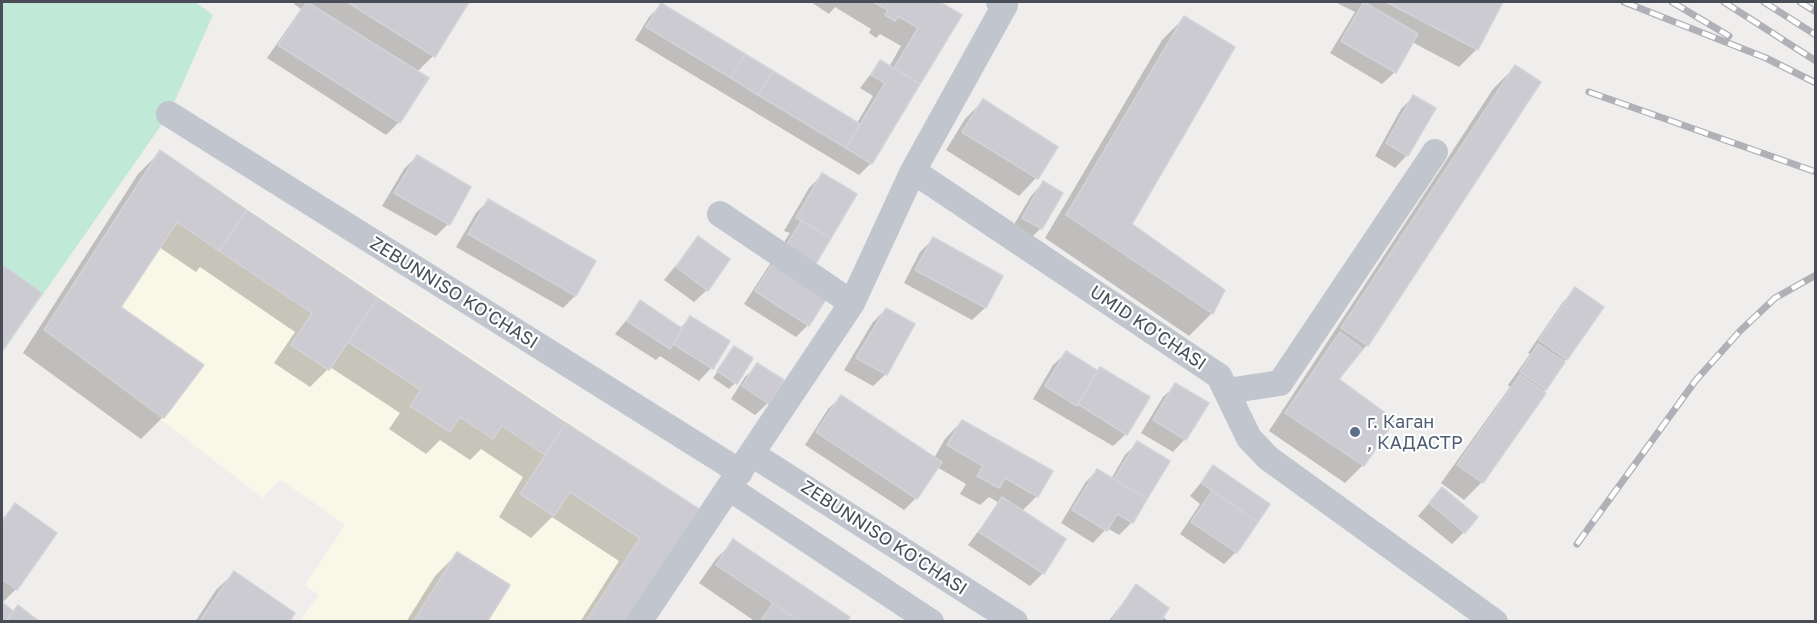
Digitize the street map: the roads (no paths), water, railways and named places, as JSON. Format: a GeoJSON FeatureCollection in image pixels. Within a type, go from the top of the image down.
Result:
{"type":"FeatureCollection","features":[{"type":"Feature","properties":{"kind":"street"},"geometry":{"type":"LineString","coordinates":[[639,621],[852,303],[914,171],[1005,5],[999,2]]}},
{"type":"Feature","properties":{"kind":"street","name":"ZEBUNNISO KO'CHASI"},"geometry":{"type":"LineString","coordinates":[[169,114],[740,471],[1015,621]]}},
{"type":"Feature","properties":{"kind":"street"},"geometry":{"type":"LineString","coordinates":[[1227,391],[1280,383],[1435,152]]}},
{"type":"Feature","properties":{"kind":"street","name":"UMID KO'CHASI"},"geometry":{"type":"LineString","coordinates":[[914,171],[1219,376],[1249,438],[1268,458],[1495,621]]}},
{"type":"Feature","properties":{"kind":"street"},"geometry":{"type":"LineString","coordinates":[[720,214],[852,303]]}},
{"type":"Feature","properties":{"kind":"street","name":"ZEBUNNISO KO'CHASI"},"geometry":{"type":"LineString","coordinates":[[740,471],[931,621]]}},
{"type":"Feature","properties":{"kind":"railway"},"geometry":{"type":"LineString","coordinates":[[1624,2],[1766,58],[1816,83]]}},
{"type":"Feature","properties":{"kind":"railway"},"geometry":{"type":"LineString","coordinates":[[1672,2],[1729,36]]}},
{"type":"Feature","properties":{"kind":"railway"},"geometry":{"type":"LineString","coordinates":[[1724,2],[1816,61]]}},
{"type":"Feature","properties":{"kind":"railway"},"geometry":{"type":"LineString","coordinates":[[1764,2],[1816,35]]}},
{"type":"Feature","properties":{"kind":"railway"},"geometry":{"type":"LineString","coordinates":[[1800,2],[1816,12]]}},
{"type":"Feature","properties":{"kind":"railway"},"geometry":{"type":"LineString","coordinates":[[1589,92],[1816,172]]}},
{"type":"Feature","properties":{"kind":"railway"},"geometry":{"type":"LineString","coordinates":[[1577,544],[1696,380],[1740,331],[1775,298],[1816,275]]}},
{"type":"Feature","properties":{"kind":"place","name":"г. Каган , КАДАСТР"},"geometry":{"type":"Point","coordinates":[1355,432]}}]}
